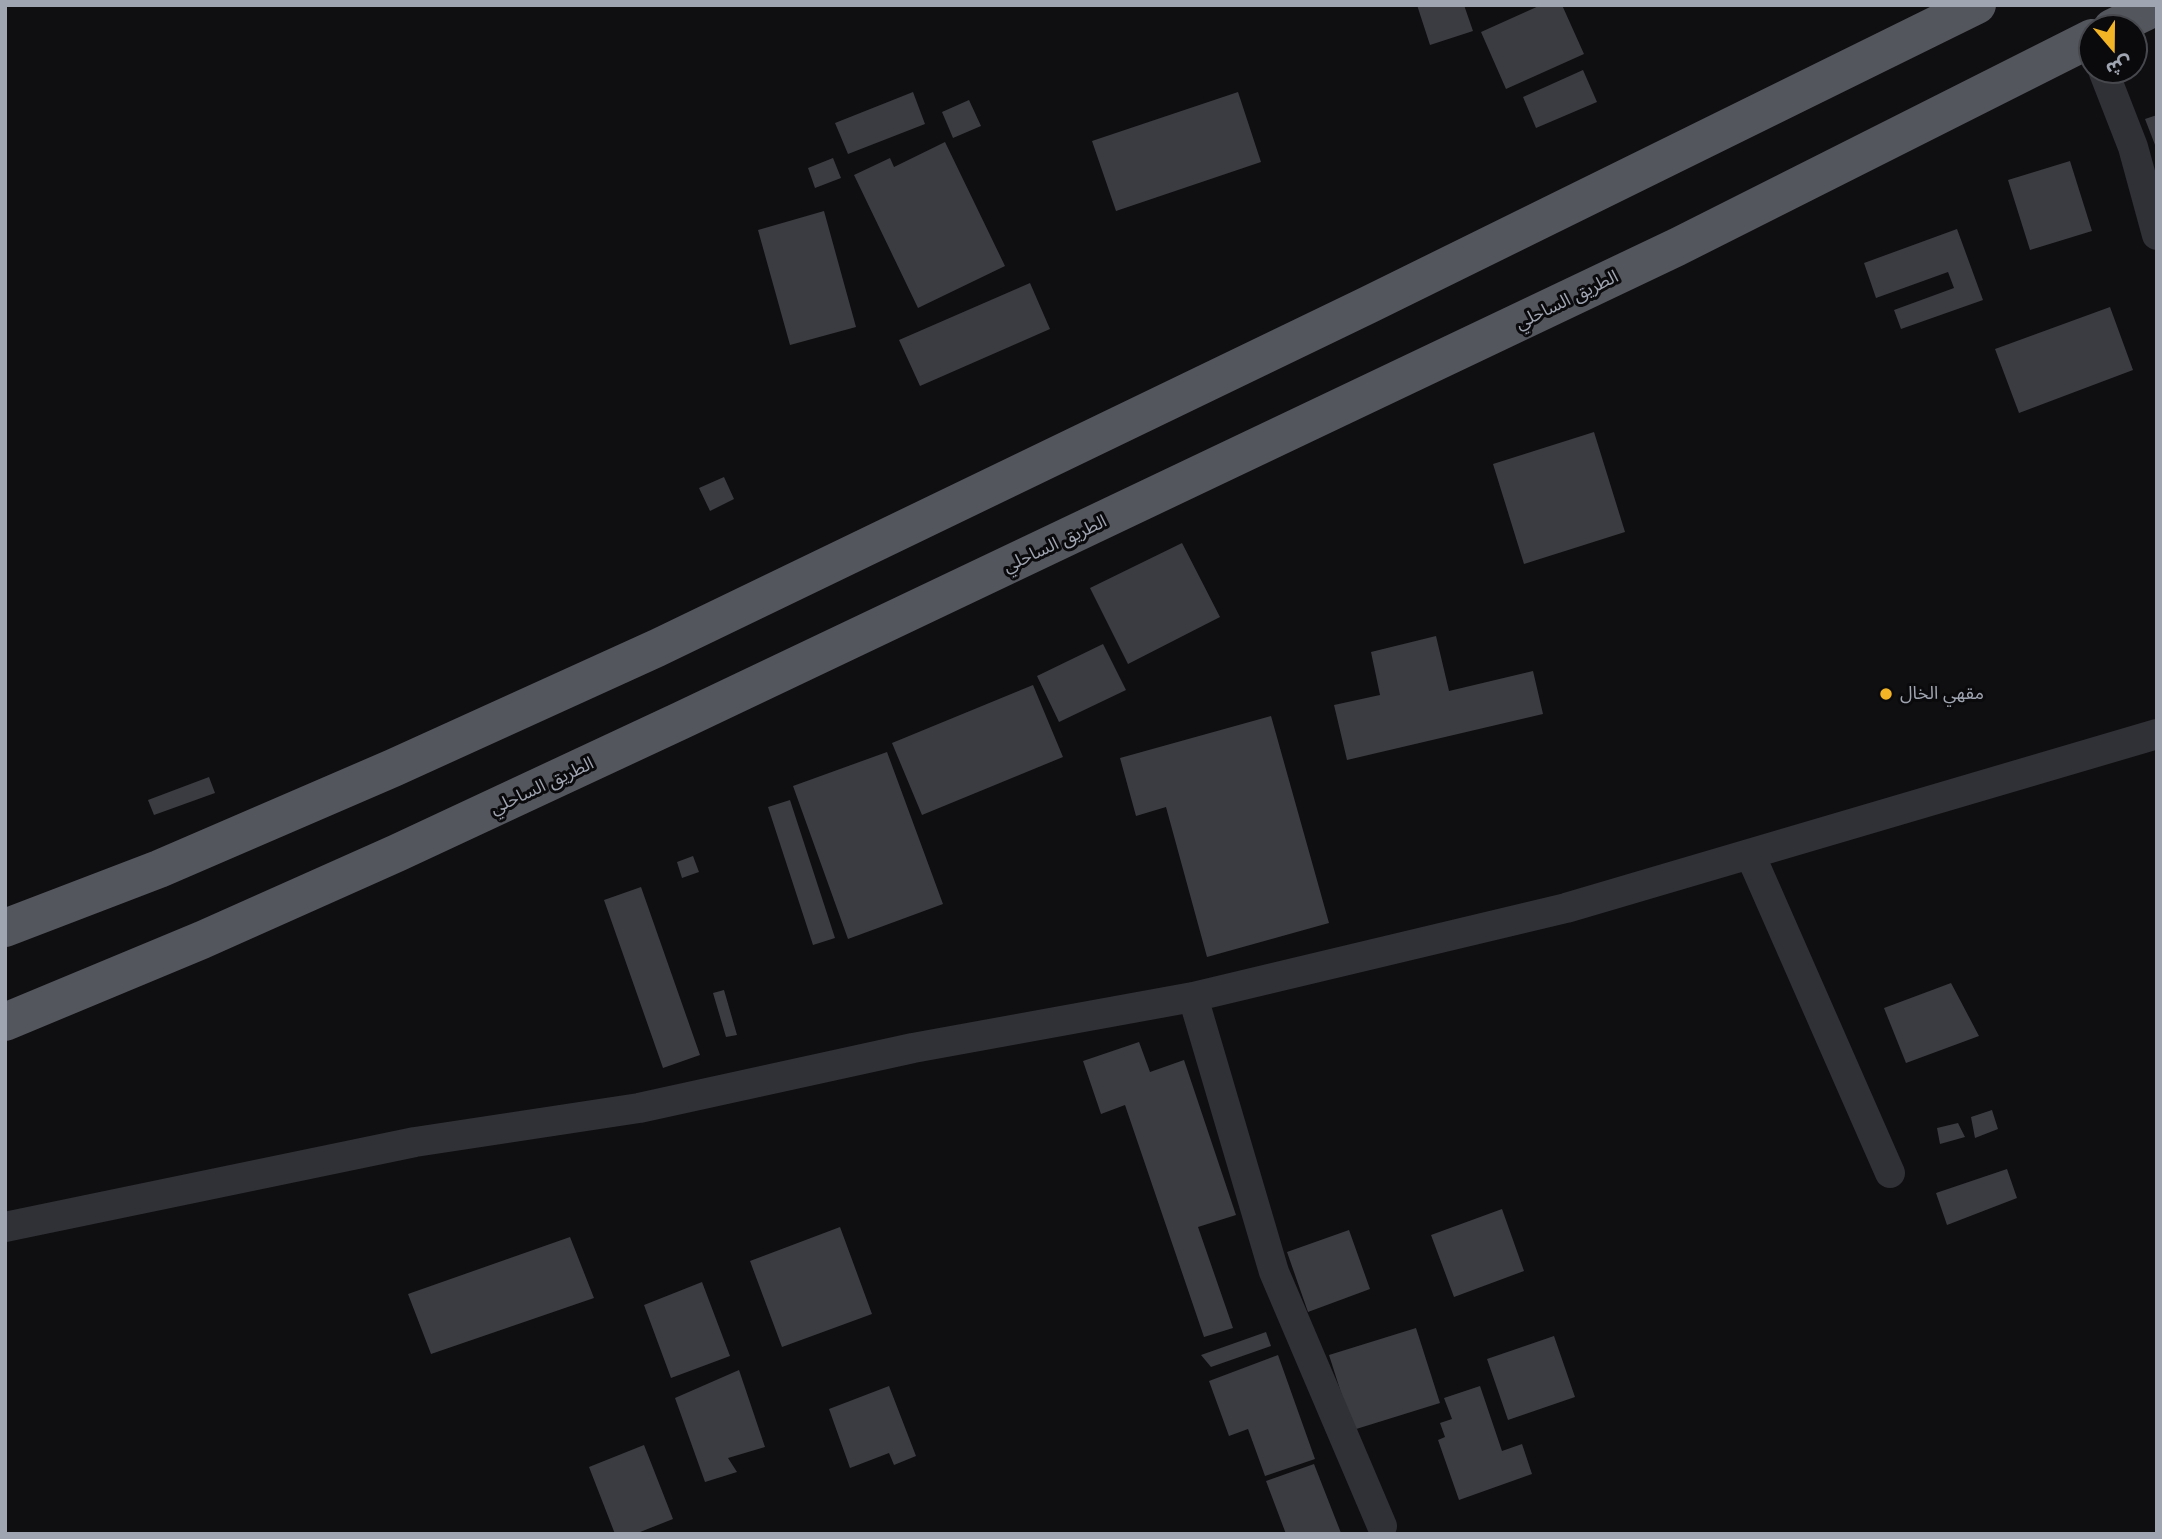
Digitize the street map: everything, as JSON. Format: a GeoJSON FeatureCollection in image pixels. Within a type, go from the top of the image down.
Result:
{"type":"FeatureCollection","features":[{"type":"Feature","properties":{"kind":"highway"},"geometry":{"type":"LineString","coordinates":[[5,928],[196,853],[393,768],[657,648],[1368,305],[1977,5]]}},
{"type":"Feature","properties":{"kind":"highway"},"geometry":{"type":"LineString","coordinates":[[2141,14],[2157,6]]}},
{"type":"Feature","properties":{"kind":"highway","name":"الطريق الساحلي"},"geometry":{"type":"LineString","coordinates":[[5,1022],[300,897],[682,720],[1678,247],[2078,45]]}},
{"type":"Feature","properties":{"kind":"street"},"geometry":{"type":"LineString","coordinates":[[2109,84],[2133,147],[2157,235]]}},
{"type":"Feature","properties":{"kind":"street"},"geometry":{"type":"LineString","coordinates":[[5,1227],[415,1142],[639,1108],[913,1048],[1193,997],[1553,911],[2157,734]]}},
{"type":"Feature","properties":{"kind":"street"},"geometry":{"type":"LineString","coordinates":[[1750,854],[1890,1173]]}},
{"type":"Feature","properties":{"kind":"street"},"geometry":{"type":"LineString","coordinates":[[1193,997],[1274,1272],[1382,1526]]}},
{"type":"Feature","properties":{"kind":"building"},"geometry":{"type":"Polygon","coordinates":[[[1417,5],[1464,5],[1473,31],[1430,45],[1417,5]]]}},
{"type":"Feature","properties":{"kind":"building"},"geometry":{"type":"Polygon","coordinates":[[[1541,5],[1562,5],[1584,54],[1506,89],[1481,32],[1541,5]]]}},
{"type":"Feature","properties":{"kind":"building"},"geometry":{"type":"Polygon","coordinates":[[[1583,70],[1597,102],[1536,128],[1523,97],[1583,70]]]}},
{"type":"Feature","properties":{"kind":"building"},"geometry":{"type":"Polygon","coordinates":[[[913,92],[925,124],[848,154],[835,123],[913,92]]]}},
{"type":"Feature","properties":{"kind":"building"},"geometry":{"type":"Polygon","coordinates":[[[1238,92],[1261,162],[1116,211],[1092,141],[1238,92]]]}},
{"type":"Feature","properties":{"kind":"building"},"geometry":{"type":"Polygon","coordinates":[[[969,100],[981,126],[953,138],[942,112],[969,100]]]}},
{"type":"Feature","properties":{"kind":"building"},"geometry":{"type":"Polygon","coordinates":[[[2157,115],[2157,150],[2145,119],[2157,115]]]}},
{"type":"Feature","properties":{"kind":"building"},"geometry":{"type":"Polygon","coordinates":[[[945,142],[1005,266],[918,308],[854,175],[890,158],[894,167],[945,142]]]}},
{"type":"Feature","properties":{"kind":"building"},"geometry":{"type":"Polygon","coordinates":[[[833,158],[841,178],[815,188],[808,168],[833,158]]]}},
{"type":"Feature","properties":{"kind":"building"},"geometry":{"type":"Polygon","coordinates":[[[2070,161],[2092,231],[2030,250],[2008,180],[2070,161]]]}},
{"type":"Feature","properties":{"kind":"building"},"geometry":{"type":"Polygon","coordinates":[[[824,211],[856,327],[790,345],[758,230],[824,211]]]}},
{"type":"Feature","properties":{"kind":"building"},"geometry":{"type":"Polygon","coordinates":[[[1957,229],[1983,300],[1901,329],[1894,310],[1954,288],[1948,272],[1876,298],[1864,263],[1957,229]]]}},
{"type":"Feature","properties":{"kind":"building"},"geometry":{"type":"Polygon","coordinates":[[[1030,283],[1050,329],[920,386],[899,340],[1030,283]]]}},
{"type":"Feature","properties":{"kind":"building"},"geometry":{"type":"Polygon","coordinates":[[[2110,307],[2133,370],[2019,413],[1995,349],[2110,307]]]}},
{"type":"Feature","properties":{"kind":"building"},"geometry":{"type":"Polygon","coordinates":[[[1594,432],[1625,532],[1524,564],[1493,464],[1594,432]]]}},
{"type":"Feature","properties":{"kind":"building"},"geometry":{"type":"Polygon","coordinates":[[[724,477],[734,499],[710,511],[699,488],[724,477]]]}},
{"type":"Feature","properties":{"kind":"building"},"geometry":{"type":"Polygon","coordinates":[[[1182,543],[1220,617],[1128,664],[1090,588],[1182,543]]]}},
{"type":"Feature","properties":{"kind":"building"},"geometry":{"type":"Polygon","coordinates":[[[1436,636],[1449,691],[1533,671],[1543,714],[1347,760],[1334,705],[1380,695],[1371,652],[1436,636]]]}},
{"type":"Feature","properties":{"kind":"building"},"geometry":{"type":"Polygon","coordinates":[[[1103,644],[1126,690],[1059,722],[1037,676],[1103,644]]]}},
{"type":"Feature","properties":{"kind":"building"},"geometry":{"type":"Polygon","coordinates":[[[1033,685],[1063,757],[922,815],[892,743],[1033,685]]]}},
{"type":"Feature","properties":{"kind":"building"},"geometry":{"type":"Polygon","coordinates":[[[1271,716],[1329,923],[1207,957],[1166,807],[1136,816],[1120,758],[1271,716]]]}},
{"type":"Feature","properties":{"kind":"building"},"geometry":{"type":"Polygon","coordinates":[[[887,752],[943,904],[848,939],[793,786],[887,752]]]}},
{"type":"Feature","properties":{"kind":"building"},"geometry":{"type":"Polygon","coordinates":[[[209,777],[215,793],[154,815],[148,800],[209,777]]]}},
{"type":"Feature","properties":{"kind":"building"},"geometry":{"type":"Polygon","coordinates":[[[790,800],[835,938],[813,945],[768,807],[790,800]]]}},
{"type":"Feature","properties":{"kind":"building"},"geometry":{"type":"Polygon","coordinates":[[[693,856],[699,872],[682,878],[677,862],[693,856]]]}},
{"type":"Feature","properties":{"kind":"building"},"geometry":{"type":"Polygon","coordinates":[[[641,887],[700,1055],[663,1068],[604,900],[641,887]]]}},
{"type":"Feature","properties":{"kind":"building"},"geometry":{"type":"Polygon","coordinates":[[[1951,983],[1979,1036],[1906,1063],[1884,1008],[1951,983]]]}},
{"type":"Feature","properties":{"kind":"building"},"geometry":{"type":"Polygon","coordinates":[[[724,990],[737,1035],[726,1037],[713,993],[724,990]]]}},
{"type":"Feature","properties":{"kind":"building"},"geometry":{"type":"Polygon","coordinates":[[[1139,1042],[1150,1072],[1184,1060],[1236,1215],[1198,1227],[1233,1328],[1204,1337],[1125,1105],[1101,1114],[1083,1061],[1139,1042]]]}},
{"type":"Feature","properties":{"kind":"building"},"geometry":{"type":"Polygon","coordinates":[[[1992,1110],[1998,1129],[1975,1138],[1971,1117],[1992,1110]]]}},
{"type":"Feature","properties":{"kind":"building"},"geometry":{"type":"Polygon","coordinates":[[[1958,1123],[1965,1137],[1940,1144],[1937,1128],[1958,1123]]]}},
{"type":"Feature","properties":{"kind":"building"},"geometry":{"type":"Polygon","coordinates":[[[2007,1169],[2017,1198],[1947,1225],[1936,1193],[2007,1169]]]}},
{"type":"Feature","properties":{"kind":"building"},"geometry":{"type":"Polygon","coordinates":[[[1502,1209],[1524,1271],[1454,1297],[1431,1235],[1502,1209]]]}},
{"type":"Feature","properties":{"kind":"building"},"geometry":{"type":"Polygon","coordinates":[[[840,1227],[872,1314],[782,1347],[750,1261],[840,1227]]]}},
{"type":"Feature","properties":{"kind":"building"},"geometry":{"type":"Polygon","coordinates":[[[1349,1230],[1370,1289],[1308,1312],[1287,1252],[1349,1230]]]}},
{"type":"Feature","properties":{"kind":"building"},"geometry":{"type":"Polygon","coordinates":[[[570,1237],[594,1298],[431,1354],[408,1294],[570,1237]]]}},
{"type":"Feature","properties":{"kind":"building"},"geometry":{"type":"Polygon","coordinates":[[[702,1282],[730,1356],[671,1378],[644,1305],[702,1282]]]}},
{"type":"Feature","properties":{"kind":"building"},"geometry":{"type":"Polygon","coordinates":[[[1416,1328],[1440,1403],[1353,1430],[1329,1355],[1416,1328]]]}},
{"type":"Feature","properties":{"kind":"building"},"geometry":{"type":"Polygon","coordinates":[[[1266,1332],[1271,1346],[1211,1367],[1201,1355],[1266,1332]]]}},
{"type":"Feature","properties":{"kind":"building"},"geometry":{"type":"Polygon","coordinates":[[[1554,1336],[1575,1397],[1508,1420],[1487,1359],[1554,1336]]]}},
{"type":"Feature","properties":{"kind":"building"},"geometry":{"type":"Polygon","coordinates":[[[1278,1355],[1315,1459],[1265,1476],[1248,1429],[1229,1436],[1209,1381],[1278,1355]]]}},
{"type":"Feature","properties":{"kind":"building"},"geometry":{"type":"Polygon","coordinates":[[[739,1370],[765,1447],[728,1458],[737,1472],[705,1482],[675,1398],[739,1370]]]}},
{"type":"Feature","properties":{"kind":"building"},"geometry":{"type":"Polygon","coordinates":[[[889,1386],[916,1456],[894,1465],[889,1453],[850,1468],[829,1409],[889,1386]]]}},
{"type":"Feature","properties":{"kind":"building"},"geometry":{"type":"Polygon","coordinates":[[[1480,1386],[1502,1451],[1522,1444],[1532,1474],[1459,1500],[1438,1440],[1445,1437],[1440,1423],[1452,1419],[1444,1398],[1480,1386]]]}},
{"type":"Feature","properties":{"kind":"building"},"geometry":{"type":"Polygon","coordinates":[[[644,1445],[673,1519],[635,1534],[615,1534],[589,1467],[644,1445]]]}},
{"type":"Feature","properties":{"kind":"building"},"geometry":{"type":"Polygon","coordinates":[[[1314,1464],[1341,1533],[1286,1534],[1266,1481],[1314,1464]]]}},
{"type":"Feature","properties":{"kind":"place","name":"مقهي الخال"},"geometry":{"type":"Point","coordinates":[1886,694]}}]}
